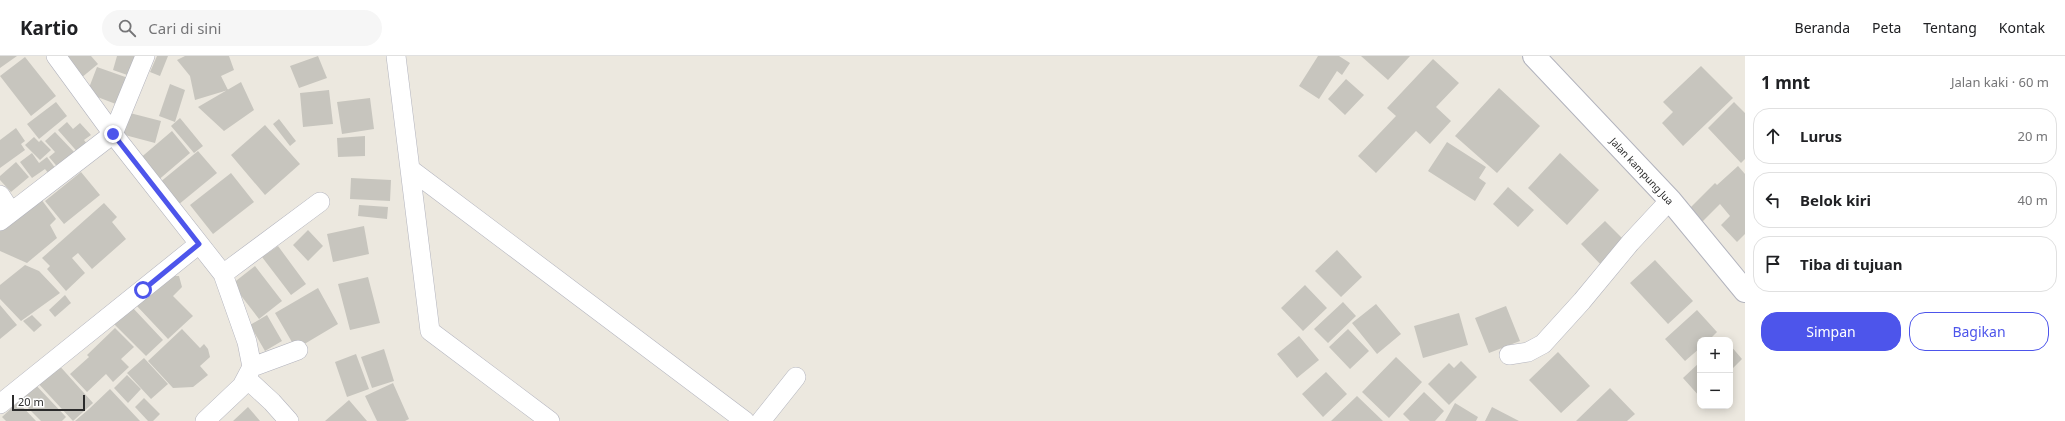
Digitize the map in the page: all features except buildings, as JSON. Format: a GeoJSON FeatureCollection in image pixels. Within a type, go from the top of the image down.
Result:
{"type":"FeatureCollection","features":[{"type":"Feature","properties":{"kind":"street"},"geometry":{"type":"LineString","coordinates":[[56,56],[113,134],[223,274],[247,342],[249,373],[289,421]]}},
{"type":"Feature","properties":{"kind":"street"},"geometry":{"type":"LineString","coordinates":[[0,195],[5,217],[113,134],[145,56]]}},
{"type":"Feature","properties":{"kind":"street"},"geometry":{"type":"LineString","coordinates":[[396,56],[430,331],[550,421]]}},
{"type":"Feature","properties":{"kind":"street","name":"Jalan kampung Jua"},"geometry":{"type":"LineString","coordinates":[[1534,56],[1670,200],[1745,291]]}},
{"type":"Feature","properties":{"kind":"street"},"geometry":{"type":"LineString","coordinates":[[410,169],[745,421]]}},
{"type":"Feature","properties":{"kind":"street"},"geometry":{"type":"LineString","coordinates":[[1509,355],[1528,352],[1543,344],[1582,301],[1630,243],[1670,200]]}},
{"type":"Feature","properties":{"kind":"street"},"geometry":{"type":"LineString","coordinates":[[223,274],[320,202]]}},
{"type":"Feature","properties":{"kind":"street"},"geometry":{"type":"LineString","coordinates":[[0,404],[199,244]]}},
{"type":"Feature","properties":{"kind":"street"},"geometry":{"type":"LineString","coordinates":[[205,421],[233,397],[249,373],[298,350]]}},
{"type":"Feature","properties":{"kind":"street"},"geometry":{"type":"LineString","coordinates":[[761,421],[796,377]]}},
{"type":"Feature","properties":{"kind":"route"},"geometry":{"type":"LineString","coordinates":[[113,134],[199,244],[143,290]]}}]}
